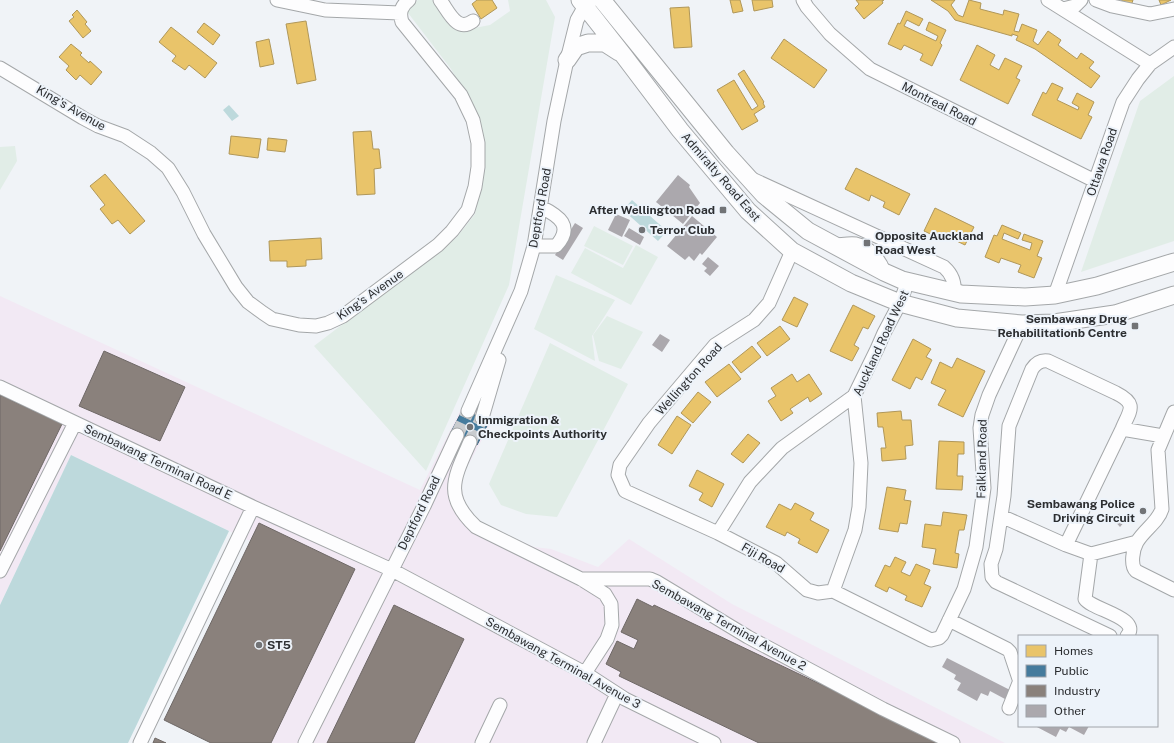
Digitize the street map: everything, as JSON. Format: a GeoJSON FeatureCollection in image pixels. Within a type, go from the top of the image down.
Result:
{"type":"FeatureCollection","features":[{"type":"Feature","properties":{"kind":"main road","name":"Admiralty Road East"},"geometry":{"type":"LineString","coordinates":[[602,0],[726,153],[764,195],[808,231],[884,272],[908,281],[955,293],[1025,297],[1055,295],[1097,286],[1174,262]]}},
{"type":"Feature","properties":{"kind":"main road","name":"Admiralty Road East"},"geometry":{"type":"LineString","coordinates":[[586,2],[624,56],[680,130],[748,211],[792,251],[851,283],[900,303],[957,318],[1022,324],[1054,323],[1115,314],[1174,295]]}},
{"type":"Feature","properties":{"kind":"main road"},"geometry":{"type":"LineString","coordinates":[[567,60],[576,48],[588,43],[604,43],[624,56]]}},
{"type":"Feature","properties":{"kind":"street"},"geometry":{"type":"LineString","coordinates":[[277,0],[325,10],[400,13],[402,7],[409,0]]}},
{"type":"Feature","properties":{"kind":"street"},"geometry":{"type":"LineString","coordinates":[[440,0],[457,23],[461,25],[468,25],[473,21]]}},
{"type":"Feature","properties":{"kind":"street","name":"Montreal Road"},"geometry":{"type":"LineString","coordinates":[[803,0],[807,7],[830,34],[870,69],[1095,181]]}},
{"type":"Feature","properties":{"kind":"street"},"geometry":{"type":"LineString","coordinates":[[1048,0],[1150,64]]}},
{"type":"Feature","properties":{"kind":"street"},"geometry":{"type":"LineString","coordinates":[[1063,9],[1075,6],[1081,0]]}},
{"type":"Feature","properties":{"kind":"street"},"geometry":{"type":"LineString","coordinates":[[1096,0],[1112,6],[1150,14],[1174,9]]}},
{"type":"Feature","properties":{"kind":"street","name":"Deptford Road"},"geometry":{"type":"LineString","coordinates":[[468,412],[522,289],[534,246],[554,121],[567,60],[577,20],[586,2]]}},
{"type":"Feature","properties":{"kind":"street","name":"King's Avenue"},"geometry":{"type":"LineString","coordinates":[[0,68],[83,118],[98,126],[126,136],[151,153],[168,168],[183,192],[204,234],[236,287],[248,302],[272,319],[299,325],[316,326],[328,323],[343,316],[438,245],[452,231],[468,210],[475,187],[478,167],[478,143],[473,120],[461,96],[402,22],[400,13]]}},
{"type":"Feature","properties":{"kind":"street","name":"Ottawa Road"},"geometry":{"type":"LineString","coordinates":[[1055,295],[1123,102],[1150,64],[1174,47]]}},
{"type":"Feature","properties":{"kind":"street"},"geometry":{"type":"LineString","coordinates":[[749,178],[944,267],[950,272],[953,278],[955,293]]}},
{"type":"Feature","properties":{"kind":"street"},"geometry":{"type":"LineString","coordinates":[[534,246],[556,246],[562,240],[564,231],[563,223],[557,215],[541,207]]}},
{"type":"Feature","properties":{"kind":"street","name":"Wellington Road"},"geometry":{"type":"LineString","coordinates":[[618,475],[620,465],[649,424],[715,345],[754,320],[769,303],[792,251]]}},
{"type":"Feature","properties":{"kind":"street","name":"Auckland Road West"},"geometry":{"type":"LineString","coordinates":[[833,591],[855,530],[859,507],[861,463],[854,396],[900,303],[908,281]]}},
{"type":"Feature","properties":{"kind":"street"},"geometry":{"type":"LineString","coordinates":[[482,418],[487,397],[522,289]]}},
{"type":"Feature","properties":{"kind":"street","name":"Falkland Road"},"geometry":{"type":"LineString","coordinates":[[935,640],[942,635],[964,589],[976,547],[984,488],[980,428],[982,415],[989,394],[1022,324]]}},
{"type":"Feature","properties":{"kind":"street"},"geometry":{"type":"LineString","coordinates":[[1066,545],[1122,429],[1130,410],[1130,404],[1126,398],[1043,360],[1032,369],[1010,426],[1007,474],[996,549],[990,570],[992,577],[996,582],[1108,635]]}},
{"type":"Feature","properties":{"kind":"street"},"geometry":{"type":"LineString","coordinates":[[0,387],[75,423]]}},
{"type":"Feature","properties":{"kind":"street"},"geometry":{"type":"LineString","coordinates":[[718,534],[750,482],[782,448],[854,396]]}},
{"type":"Feature","properties":{"kind":"street"},"geometry":{"type":"LineString","coordinates":[[1174,412],[1163,436],[1158,454],[1162,509],[1158,517],[1137,542],[1133,555],[1133,568],[1145,576],[1174,590]]}},
{"type":"Feature","properties":{"kind":"street","name":"Sembawang Terminal Road E"},"geometry":{"type":"LineString","coordinates":[[0,571],[75,423],[253,507],[392,570]]}},
{"type":"Feature","properties":{"kind":"street"},"geometry":{"type":"LineString","coordinates":[[1122,429],[1163,436]]}},
{"type":"Feature","properties":{"kind":"street","name":"Deptford Road"},"geometry":{"type":"LineString","coordinates":[[306,743],[424,506],[457,435]]}},
{"type":"Feature","properties":{"kind":"street","name":"Sembawang Terminal Avenue 2"},"geometry":{"type":"LineString","coordinates":[[470,442],[455,476],[454,492],[458,507],[476,527],[581,579],[650,579],[657,582],[748,637],[883,709],[953,743]]}},
{"type":"Feature","properties":{"kind":"street","name":"Fiji Road"},"geometry":{"type":"LineString","coordinates":[[618,475],[625,491],[718,534],[776,563],[807,590],[818,593],[833,591],[925,638],[935,640]]}},
{"type":"Feature","properties":{"kind":"street"},"geometry":{"type":"LineString","coordinates":[[140,743],[253,507]]}},
{"type":"Feature","properties":{"kind":"street"},"geometry":{"type":"LineString","coordinates":[[1001,516],[1066,545],[1091,554],[1137,542]]}},
{"type":"Feature","properties":{"kind":"street"},"geometry":{"type":"LineString","coordinates":[[1091,554],[1085,598],[1087,601],[1128,622],[1131,628],[1128,635]]}},
{"type":"Feature","properties":{"kind":"street","name":"Sembawang Terminal Avenue 3"},"geometry":{"type":"LineString","coordinates":[[392,570],[585,673],[625,699],[714,743]]}},
{"type":"Feature","properties":{"kind":"street"},"geometry":{"type":"LineString","coordinates":[[581,579],[605,594],[611,604],[612,625],[607,639],[585,673]]}},
{"type":"Feature","properties":{"kind":"street"},"geometry":{"type":"LineString","coordinates":[[949,620],[1007,649],[1010,652],[1018,676]]}},
{"type":"Feature","properties":{"kind":"street"},"geometry":{"type":"LineString","coordinates":[[1009,708],[1018,686]]}},
{"type":"Feature","properties":{"kind":"street"},"geometry":{"type":"LineString","coordinates":[[594,743],[617,694]]}},
{"type":"Feature","properties":{"kind":"street"},"geometry":{"type":"LineString","coordinates":[[482,743],[500,705]]}},
{"type":"Feature","properties":{"kind":"shaded area"},"geometry":{"type":"Polygon","coordinates":[[[418,0],[432,0],[459,31],[490,25],[510,11],[508,0],[546,0],[555,17],[509,285],[426,471],[314,346],[457,237],[475,214],[484,169],[480,119],[451,69],[405,9],[418,0]]]}},
{"type":"Feature","properties":{"kind":"shaded area"},"geometry":{"type":"Polygon","coordinates":[[[1174,76],[1174,241],[1081,272],[1140,101],[1174,76]]]}},
{"type":"Feature","properties":{"kind":"shaded area"},"geometry":{"type":"Polygon","coordinates":[[[15,146],[17,161],[0,190],[0,147],[15,146]]]}},
{"type":"Feature","properties":{"kind":"shaded area"},"geometry":{"type":"Polygon","coordinates":[[[594,226],[633,246],[623,265],[584,246],[594,226]]]}},
{"type":"Feature","properties":{"kind":"shaded area"},"geometry":{"type":"Polygon","coordinates":[[[636,245],[658,257],[631,305],[571,273],[585,248],[623,268],[636,245]]]}},
{"type":"Feature","properties":{"kind":"shaded area"},"geometry":{"type":"Polygon","coordinates":[[[556,275],[615,300],[592,336],[595,361],[534,329],[556,275]]]}},
{"type":"Feature","properties":{"kind":"shaded area"},"geometry":{"type":"Polygon","coordinates":[[[0,296],[420,490],[463,405],[493,420],[462,476],[462,490],[466,508],[481,523],[534,547],[551,549],[598,567],[629,539],[732,604],[1005,743],[271,743],[355,569],[259,523],[250,541],[71,455],[0,605],[0,296]]]}},
{"type":"Feature","properties":{"kind":"shaded area"},"geometry":{"type":"Polygon","coordinates":[[[607,316],[643,332],[621,369],[599,361],[593,335],[607,316]]]}},
{"type":"Feature","properties":{"kind":"shaded area"},"geometry":{"type":"Polygon","coordinates":[[[550,343],[628,384],[557,517],[526,514],[501,505],[489,484],[550,343]]]}},
{"type":"Feature","properties":{"kind":"water"},"geometry":{"type":"Polygon","coordinates":[[[229,105],[239,116],[232,121],[223,110],[229,105]]]}},
{"type":"Feature","properties":{"kind":"water"},"geometry":{"type":"Polygon","coordinates":[[[632,200],[667,231],[658,241],[623,210],[632,200]]]}},
{"type":"Feature","properties":{"kind":"water"},"geometry":{"type":"Polygon","coordinates":[[[71,455],[229,531],[128,743],[0,743],[0,605],[71,455]]]}},
{"type":"Feature","properties":{"kind":"building: Homes"},"geometry":{"type":"Polygon","coordinates":[[[477,0],[492,0],[497,8],[481,19],[472,4],[477,0]]]}},
{"type":"Feature","properties":{"kind":"building: Homes"},"geometry":{"type":"Polygon","coordinates":[[[730,0],[740,0],[743,11],[733,13],[730,0]]]}},
{"type":"Feature","properties":{"kind":"building: Homes"},"geometry":{"type":"Polygon","coordinates":[[[752,0],[772,0],[773,7],[754,11],[752,0]]]}},
{"type":"Feature","properties":{"kind":"building: Homes"},"geometry":{"type":"Polygon","coordinates":[[[856,0],[884,0],[882,1],[883,3],[864,19],[855,8],[859,4],[856,0]]]}},
{"type":"Feature","properties":{"kind":"building: Homes"},"geometry":{"type":"Polygon","coordinates":[[[931,0],[955,0],[951,5],[958,15],[963,17],[969,0],[981,3],[980,9],[1003,15],[1004,10],[1019,14],[1014,31],[1019,32],[1022,24],[1037,30],[1033,41],[1038,45],[1048,31],[1061,40],[1058,45],[1077,59],[1081,53],[1094,62],[1089,68],[1100,76],[1091,88],[1035,49],[1016,40],[1018,36],[1012,34],[1012,36],[955,20],[948,11],[931,0]]]}},
{"type":"Feature","properties":{"kind":"building: Homes"},"geometry":{"type":"Polygon","coordinates":[[[1122,0],[1133,0],[1131,6],[1121,3],[1122,0]]]}},
{"type":"Feature","properties":{"kind":"building: Homes"},"geometry":{"type":"Polygon","coordinates":[[[1159,0],[1171,0],[1161,5],[1159,0]]]}},
{"type":"Feature","properties":{"kind":"building: Homes"},"geometry":{"type":"Polygon","coordinates":[[[689,7],[692,47],[674,48],[670,8],[689,7]]]}},
{"type":"Feature","properties":{"kind":"building: Homes"},"geometry":{"type":"Polygon","coordinates":[[[77,10],[87,22],[85,24],[91,31],[83,38],[69,21],[74,17],[72,15],[77,10]]]}},
{"type":"Feature","properties":{"kind":"building: Homes"},"geometry":{"type":"Polygon","coordinates":[[[906,11],[923,19],[919,26],[907,20],[904,26],[936,41],[938,36],[926,30],[929,22],[946,30],[940,43],[942,45],[932,66],[920,60],[923,54],[904,45],[901,50],[888,44],[898,23],[900,24],[906,11]]]}},
{"type":"Feature","properties":{"kind":"building: Homes"},"geometry":{"type":"Polygon","coordinates":[[[306,21],[316,80],[297,84],[286,24],[306,21]]]}},
{"type":"Feature","properties":{"kind":"building: Homes"},"geometry":{"type":"Polygon","coordinates":[[[204,23],[220,35],[213,45],[197,32],[204,23]]]}},
{"type":"Feature","properties":{"kind":"building: Homes"},"geometry":{"type":"Polygon","coordinates":[[[171,27],[217,63],[205,78],[189,65],[185,70],[172,61],[176,56],[159,42],[171,27]]]}},
{"type":"Feature","properties":{"kind":"building: Homes"},"geometry":{"type":"Polygon","coordinates":[[[269,39],[274,64],[260,67],[256,42],[269,39]]]}},
{"type":"Feature","properties":{"kind":"building: Homes"},"geometry":{"type":"Polygon","coordinates":[[[784,39],[827,70],[814,88],[771,58],[784,39]]]}},
{"type":"Feature","properties":{"kind":"building: Homes"},"geometry":{"type":"Polygon","coordinates":[[[71,44],[82,53],[80,55],[89,63],[90,61],[102,72],[91,85],[80,75],[76,80],[66,70],[69,66],[59,57],[71,44]]]}},
{"type":"Feature","properties":{"kind":"building: Homes"},"geometry":{"type":"Polygon","coordinates":[[[977,45],[995,55],[990,65],[999,70],[1005,58],[1022,66],[1016,78],[1020,80],[1008,104],[960,80],[977,45]]]}},
{"type":"Feature","properties":{"kind":"building: Homes"},"geometry":{"type":"Polygon","coordinates":[[[744,70],[764,102],[765,107],[754,114],[758,121],[742,130],[717,90],[734,80],[752,110],[758,106],[738,74],[744,70]]]}},
{"type":"Feature","properties":{"kind":"building: Homes"},"geometry":{"type":"Polygon","coordinates":[[[1052,83],[1063,88],[1057,100],[1078,110],[1079,107],[1072,103],[1077,93],[1094,102],[1088,115],[1092,117],[1081,139],[1032,115],[1043,92],[1046,94],[1052,83]]]}},
{"type":"Feature","properties":{"kind":"building: Homes"},"geometry":{"type":"Polygon","coordinates":[[[371,131],[373,149],[379,149],[381,168],[374,169],[375,194],[357,195],[353,132],[371,131]]]}},
{"type":"Feature","properties":{"kind":"building: Homes"},"geometry":{"type":"Polygon","coordinates":[[[231,136],[261,139],[258,158],[229,154],[231,136]]]}},
{"type":"Feature","properties":{"kind":"building: Homes"},"geometry":{"type":"Polygon","coordinates":[[[268,138],[287,140],[285,152],[267,150],[268,138]]]}},
{"type":"Feature","properties":{"kind":"building: Homes"},"geometry":{"type":"Polygon","coordinates":[[[856,168],[910,194],[899,215],[883,207],[885,202],[871,195],[869,201],[845,189],[856,168]]]}},
{"type":"Feature","properties":{"kind":"building: Homes"},"geometry":{"type":"Polygon","coordinates":[[[105,174],[145,221],[130,234],[118,220],[112,224],[100,209],[105,205],[90,186],[105,174]]]}},
{"type":"Feature","properties":{"kind":"building: Homes"},"geometry":{"type":"Polygon","coordinates":[[[935,208],[974,227],[965,245],[944,235],[941,239],[924,231],[935,208]]]}},
{"type":"Feature","properties":{"kind":"building: Homes"},"geometry":{"type":"Polygon","coordinates":[[[1002,225],[1021,233],[1018,239],[1004,233],[1002,239],[1030,250],[1032,243],[1022,240],[1024,234],[1043,241],[1037,256],[1042,258],[1034,278],[1018,272],[1021,265],[1001,258],[999,263],[985,257],[994,235],[997,236],[1002,225]]]}},
{"type":"Feature","properties":{"kind":"building: Homes"},"geometry":{"type":"Polygon","coordinates":[[[321,238],[322,259],[306,260],[306,266],[287,267],[287,261],[270,261],[269,241],[321,238]]]}},
{"type":"Feature","properties":{"kind":"building: Homes"},"geometry":{"type":"Polygon","coordinates":[[[794,297],[808,304],[797,327],[782,320],[794,297]]]}},
{"type":"Feature","properties":{"kind":"building: Homes"},"geometry":{"type":"Polygon","coordinates":[[[853,305],[875,316],[868,329],[863,327],[854,345],[859,348],[852,361],[830,351],[853,305]]]}},
{"type":"Feature","properties":{"kind":"building: Homes"},"geometry":{"type":"Polygon","coordinates":[[[780,326],[790,339],[767,356],[757,343],[780,326]]]}},
{"type":"Feature","properties":{"kind":"building: Homes"},"geometry":{"type":"Polygon","coordinates":[[[913,339],[931,349],[926,357],[932,360],[922,380],[916,377],[910,389],[892,380],[913,339]]]}},
{"type":"Feature","properties":{"kind":"building: Homes"},"geometry":{"type":"Polygon","coordinates":[[[752,346],[761,357],[741,373],[732,362],[752,346]]]}},
{"type":"Feature","properties":{"kind":"building: Homes"},"geometry":{"type":"Polygon","coordinates":[[[957,358],[985,371],[963,417],[938,405],[946,390],[931,383],[940,362],[952,368],[957,358]]]}},
{"type":"Feature","properties":{"kind":"building: Homes"},"geometry":{"type":"Polygon","coordinates":[[[729,364],[741,379],[717,397],[705,382],[729,364]]]}},
{"type":"Feature","properties":{"kind":"building: Homes"},"geometry":{"type":"Polygon","coordinates":[[[792,374],[797,382],[809,374],[822,394],[810,402],[808,397],[790,409],[793,413],[781,421],[768,401],[776,396],[771,388],[792,374]]]}},
{"type":"Feature","properties":{"kind":"building: Homes"},"geometry":{"type":"Polygon","coordinates":[[[698,392],[711,402],[693,423],[681,413],[698,392]]]}},
{"type":"Feature","properties":{"kind":"building: Homes"},"geometry":{"type":"Polygon","coordinates":[[[901,411],[902,420],[911,420],[913,445],[905,446],[906,459],[882,461],[881,448],[886,448],[883,427],[878,427],[877,413],[901,411]]]}},
{"type":"Feature","properties":{"kind":"building: Homes"},"geometry":{"type":"Polygon","coordinates":[[[677,416],[691,425],[672,454],[658,445],[677,416]]]}},
{"type":"Feature","properties":{"kind":"building: Homes"},"geometry":{"type":"Polygon","coordinates":[[[748,434],[760,443],[743,463],[731,454],[748,434]]]}},
{"type":"Feature","properties":{"kind":"building: Homes"},"geometry":{"type":"Polygon","coordinates":[[[939,441],[964,442],[964,454],[958,454],[957,476],[963,476],[962,490],[936,489],[939,441]]]}},
{"type":"Feature","properties":{"kind":"building: Homes"},"geometry":{"type":"Polygon","coordinates":[[[697,470],[724,484],[712,507],[699,500],[703,493],[689,486],[697,470]]]}},
{"type":"Feature","properties":{"kind":"building: Homes"},"geometry":{"type":"Polygon","coordinates":[[[887,487],[906,490],[904,500],[911,501],[907,524],[900,523],[898,532],[879,529],[887,487]]]}},
{"type":"Feature","properties":{"kind":"building: Homes"},"geometry":{"type":"Polygon","coordinates":[[[795,503],[814,513],[810,520],[829,530],[817,553],[798,543],[800,539],[787,532],[785,536],[766,527],[779,504],[791,510],[795,503]]]}},
{"type":"Feature","properties":{"kind":"building: Homes"},"geometry":{"type":"Polygon","coordinates":[[[943,512],[967,515],[964,530],[959,530],[955,553],[959,554],[957,568],[933,564],[936,549],[922,547],[925,524],[941,526],[943,512]]]}},
{"type":"Feature","properties":{"kind":"building: Homes"},"geometry":{"type":"Polygon","coordinates":[[[895,557],[906,562],[901,572],[910,576],[916,564],[930,570],[924,584],[931,587],[922,607],[905,600],[907,596],[889,587],[887,592],[875,586],[885,565],[890,567],[895,557]]]}},
{"type":"Feature","properties":{"kind":"building: Public"},"geometry":{"type":"Polygon","coordinates":[[[463,409],[489,422],[477,445],[451,432],[463,409]]]}},
{"type":"Feature","properties":{"kind":"building: Industry"},"geometry":{"type":"Polygon","coordinates":[[[104,351],[185,387],[160,441],[79,406],[104,351]]]}},
{"type":"Feature","properties":{"kind":"building: Industry"},"geometry":{"type":"Polygon","coordinates":[[[0,395],[62,424],[0,551],[0,395]]]}},
{"type":"Feature","properties":{"kind":"building: Industry","name":"ST5"},"geometry":{"type":"Polygon","coordinates":[[[259,523],[355,569],[271,743],[211,743],[164,720],[259,523]]]}},
{"type":"Feature","properties":{"kind":"building: Industry"},"geometry":{"type":"Polygon","coordinates":[[[637,599],[653,607],[654,605],[944,743],[759,743],[619,676],[621,672],[606,664],[617,641],[634,649],[638,640],[621,632],[637,599]]]}},
{"type":"Feature","properties":{"kind":"building: Industry"},"geometry":{"type":"Polygon","coordinates":[[[394,605],[464,639],[414,743],[327,743],[394,605]]]}},
{"type":"Feature","properties":{"kind":"building: Industry"},"geometry":{"type":"Polygon","coordinates":[[[155,738],[166,743],[153,743],[155,738]]]}},
{"type":"Feature","properties":{"kind":"building: Other"},"geometry":{"type":"Polygon","coordinates":[[[678,175],[690,185],[689,187],[700,203],[683,224],[656,202],[678,175]]]}},
{"type":"Feature","properties":{"kind":"building: Other"},"geometry":{"type":"Polygon","coordinates":[[[616,214],[630,220],[622,237],[608,230],[616,214]]]}},
{"type":"Feature","properties":{"kind":"building: Other"},"geometry":{"type":"Polygon","coordinates":[[[692,216],[717,237],[702,255],[700,253],[694,261],[689,256],[685,260],[667,246],[692,216]]]}},
{"type":"Feature","properties":{"kind":"building: Other"},"geometry":{"type":"Polygon","coordinates":[[[575,223],[583,228],[563,260],[555,255],[575,223]]]}},
{"type":"Feature","properties":{"kind":"building: Other"},"geometry":{"type":"Polygon","coordinates":[[[629,228],[644,237],[640,245],[624,236],[629,228]]]}},
{"type":"Feature","properties":{"kind":"building: Other"},"geometry":{"type":"Polygon","coordinates":[[[708,257],[719,266],[710,276],[704,271],[707,268],[702,264],[708,257]]]}},
{"type":"Feature","properties":{"kind":"building: Other"},"geometry":{"type":"Polygon","coordinates":[[[660,334],[670,340],[662,352],[652,345],[660,334]]]}},
{"type":"Feature","properties":{"kind":"building: Other"},"geometry":{"type":"Polygon","coordinates":[[[1118,514],[1125,521],[1120,527],[1113,519],[1118,514]]]}},
{"type":"Feature","properties":{"kind":"building: Other"},"geometry":{"type":"Polygon","coordinates":[[[947,658],[1010,690],[1005,699],[990,691],[988,696],[981,693],[977,701],[957,690],[961,683],[954,679],[956,675],[942,667],[947,658]]]}},
{"type":"Feature","properties":{"kind":"building: Other"},"geometry":{"type":"Polygon","coordinates":[[[1037,727],[1069,727],[1066,732],[1060,729],[1056,737],[1037,727]]]}},
{"type":"Feature","properties":{"kind":"building: Other"},"geometry":{"type":"Polygon","coordinates":[[[1069,727],[1088,727],[1084,735],[1069,727]]]}},
{"type":"Feature","properties":{"kind":"tunnel"},"geometry":{"type":"LineString","coordinates":[[457,435],[468,411]]}},
{"type":"Feature","properties":{"kind":"tunnel"},"geometry":{"type":"LineString","coordinates":[[470,442],[482,418]]}},
{"type":"Feature","properties":{"kind":"place","name":"After Wellington Road"},"geometry":{"type":"Point","coordinates":[723,210]}},
{"type":"Feature","properties":{"kind":"place","name":"Terror Club"},"geometry":{"type":"Point","coordinates":[642,230]}},
{"type":"Feature","properties":{"kind":"place","name":"Opposite Auckland Road West"},"geometry":{"type":"Point","coordinates":[867,243]}},
{"type":"Feature","properties":{"kind":"place","name":"Sembawang Drug Rehabilitationb Centre"},"geometry":{"type":"Point","coordinates":[1135,326]}},
{"type":"Feature","properties":{"kind":"place","name":"Immigration & Checkpoints Authority"},"geometry":{"type":"Point","coordinates":[470,427]}},
{"type":"Feature","properties":{"kind":"place","name":"Sembawang Police Driving Circuit"},"geometry":{"type":"Point","coordinates":[1143,511]}},
{"type":"Feature","properties":{"kind":"place","name":"ST5"},"geometry":{"type":"Point","coordinates":[259,645]}}]}
